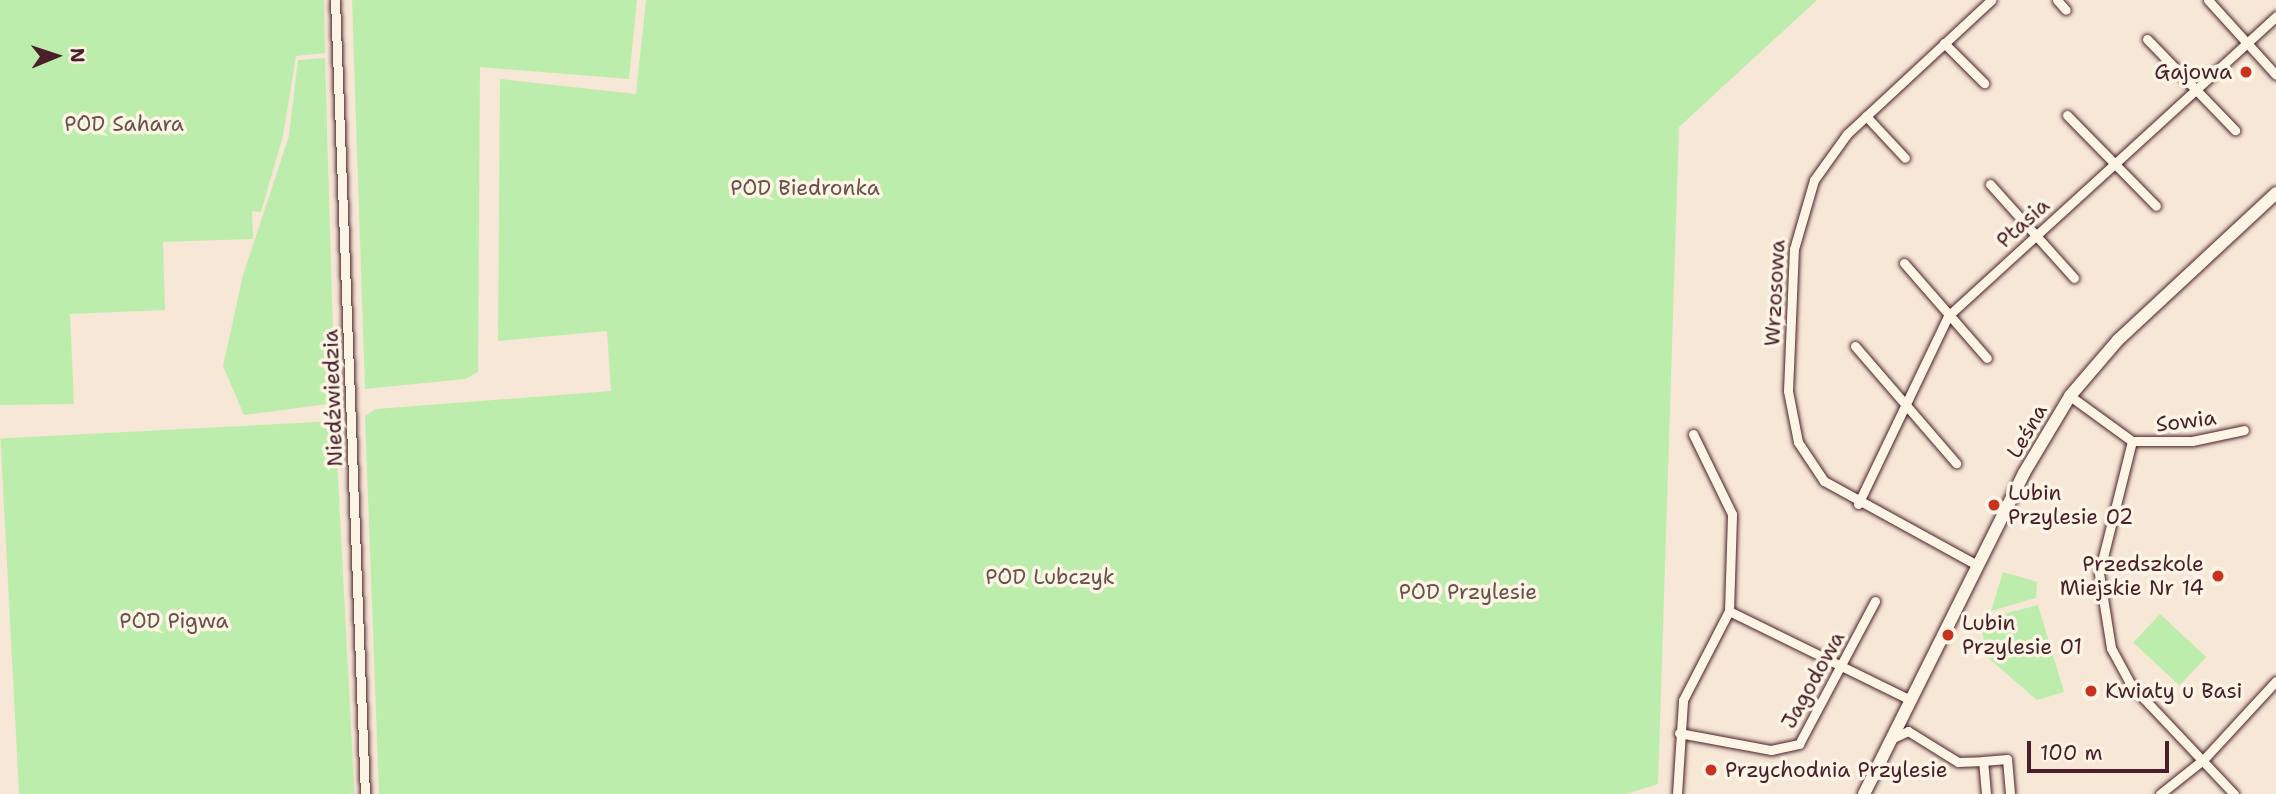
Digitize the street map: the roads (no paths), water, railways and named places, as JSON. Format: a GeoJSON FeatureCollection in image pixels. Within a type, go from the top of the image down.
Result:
{"type":"FeatureCollection","features":[{"type":"Feature","properties":{"kind":"street","name":"Niedźwiedzia"},"geometry":{"type":"LineString","coordinates":[[335,0],[365,794]]}},
{"type":"Feature","properties":{"kind":"street","name":"Wrzosowa"},"geometry":{"type":"LineString","coordinates":[[1977,565],[1858,504],[1809,463],[1791,420],[1789,381],[1800,213],[1828,156],[1866,116],[1990,0]]}},
{"type":"Feature","properties":{"kind":"street"},"geometry":{"type":"LineString","coordinates":[[2057,0],[2066,10]]}},
{"type":"Feature","properties":{"kind":"street"},"geometry":{"type":"LineString","coordinates":[[2207,0],[2276,75]]}},
{"type":"Feature","properties":{"kind":"street","name":"Ptasia"},"geometry":{"type":"LineString","coordinates":[[1858,504],[1948,316],[2276,16]]}},
{"type":"Feature","properties":{"kind":"street"},"geometry":{"type":"LineString","coordinates":[[2147,39],[2235,131]]}},
{"type":"Feature","properties":{"kind":"street"},"geometry":{"type":"LineString","coordinates":[[1944,43],[1984,83]]}},
{"type":"Feature","properties":{"kind":"street"},"geometry":{"type":"LineString","coordinates":[[2067,115],[2157,206]]}},
{"type":"Feature","properties":{"kind":"street"},"geometry":{"type":"LineString","coordinates":[[1866,116],[1905,158]]}},
{"type":"Feature","properties":{"kind":"street"},"geometry":{"type":"LineString","coordinates":[[1990,184],[2074,278]]}},
{"type":"Feature","properties":{"kind":"street","name":"Leśna"},"geometry":{"type":"LineString","coordinates":[[1858,794],[1866,788],[1977,565],[2070,396],[2118,340],[2274,198]]}},
{"type":"Feature","properties":{"kind":"street"},"geometry":{"type":"LineString","coordinates":[[1904,263],[1987,358]]}},
{"type":"Feature","properties":{"kind":"street"},"geometry":{"type":"LineString","coordinates":[[1855,346],[1903,406],[1956,463]]}},
{"type":"Feature","properties":{"kind":"street","name":"Sowia"},"geometry":{"type":"LineString","coordinates":[[2070,396],[2132,442],[2192,441],[2244,430]]}},
{"type":"Feature","properties":{"kind":"street"},"geometry":{"type":"LineString","coordinates":[[1677,794],[1683,700],[1729,611],[1732,514],[1693,434]]}},
{"type":"Feature","properties":{"kind":"street","name":"Sowia"},"geometry":{"type":"LineString","coordinates":[[2132,442],[2099,573],[2111,648],[2131,685],[2204,759],[2234,794]]}},
{"type":"Feature","properties":{"kind":"street","name":"Jagodowa"},"geometry":{"type":"LineString","coordinates":[[1679,733],[1771,750],[1799,744],[1843,667],[1875,601]]}},
{"type":"Feature","properties":{"kind":"street"},"geometry":{"type":"LineString","coordinates":[[1729,611],[1909,699]]}},
{"type":"Feature","properties":{"kind":"street"},"geometry":{"type":"LineString","coordinates":[[2160,794],[2204,759],[2276,681]]}},
{"type":"Feature","properties":{"kind":"street"},"geometry":{"type":"LineString","coordinates":[[1888,741],[1908,731],[1958,762],[2007,759],[2010,794]]}},
{"type":"Feature","properties":{"kind":"street"},"geometry":{"type":"LineString","coordinates":[[1983,761],[1986,794]]}},
{"type":"Feature","properties":{"kind":"place","name":"Gajowa"},"geometry":{"type":"Point","coordinates":[2246,72]}},
{"type":"Feature","properties":{"kind":"place","name":"Lubin Przylesie 02"},"geometry":{"type":"Point","coordinates":[1994,505]}},
{"type":"Feature","properties":{"kind":"place","name":"Przedszkole Miejskie Nr 14"},"geometry":{"type":"Point","coordinates":[2218,576]}},
{"type":"Feature","properties":{"kind":"place","name":"Lubin Przylesie 01"},"geometry":{"type":"Point","coordinates":[1948,635]}},
{"type":"Feature","properties":{"kind":"place","name":"Kwiaty u Basi"},"geometry":{"type":"Point","coordinates":[2091,691]}},
{"type":"Feature","properties":{"kind":"place","name":"Przychodnia Przylesie"},"geometry":{"type":"Point","coordinates":[1711,770]}},
{"type":"Feature","properties":{"kind":"park label","name":"POD Sahara"},"geometry":{"type":"Point","coordinates":[124,124]}},
{"type":"Feature","properties":{"kind":"park label","name":"POD Biedronka"},"geometry":{"type":"Point","coordinates":[805,188]}},
{"type":"Feature","properties":{"kind":"park label","name":"POD Lubczyk"},"geometry":{"type":"Point","coordinates":[1050,577]}},
{"type":"Feature","properties":{"kind":"park label","name":"POD Przylesie"},"geometry":{"type":"Point","coordinates":[1468,592]}},
{"type":"Feature","properties":{"kind":"park label","name":"POD Pigwa"},"geometry":{"type":"Point","coordinates":[174,621]}}]}
